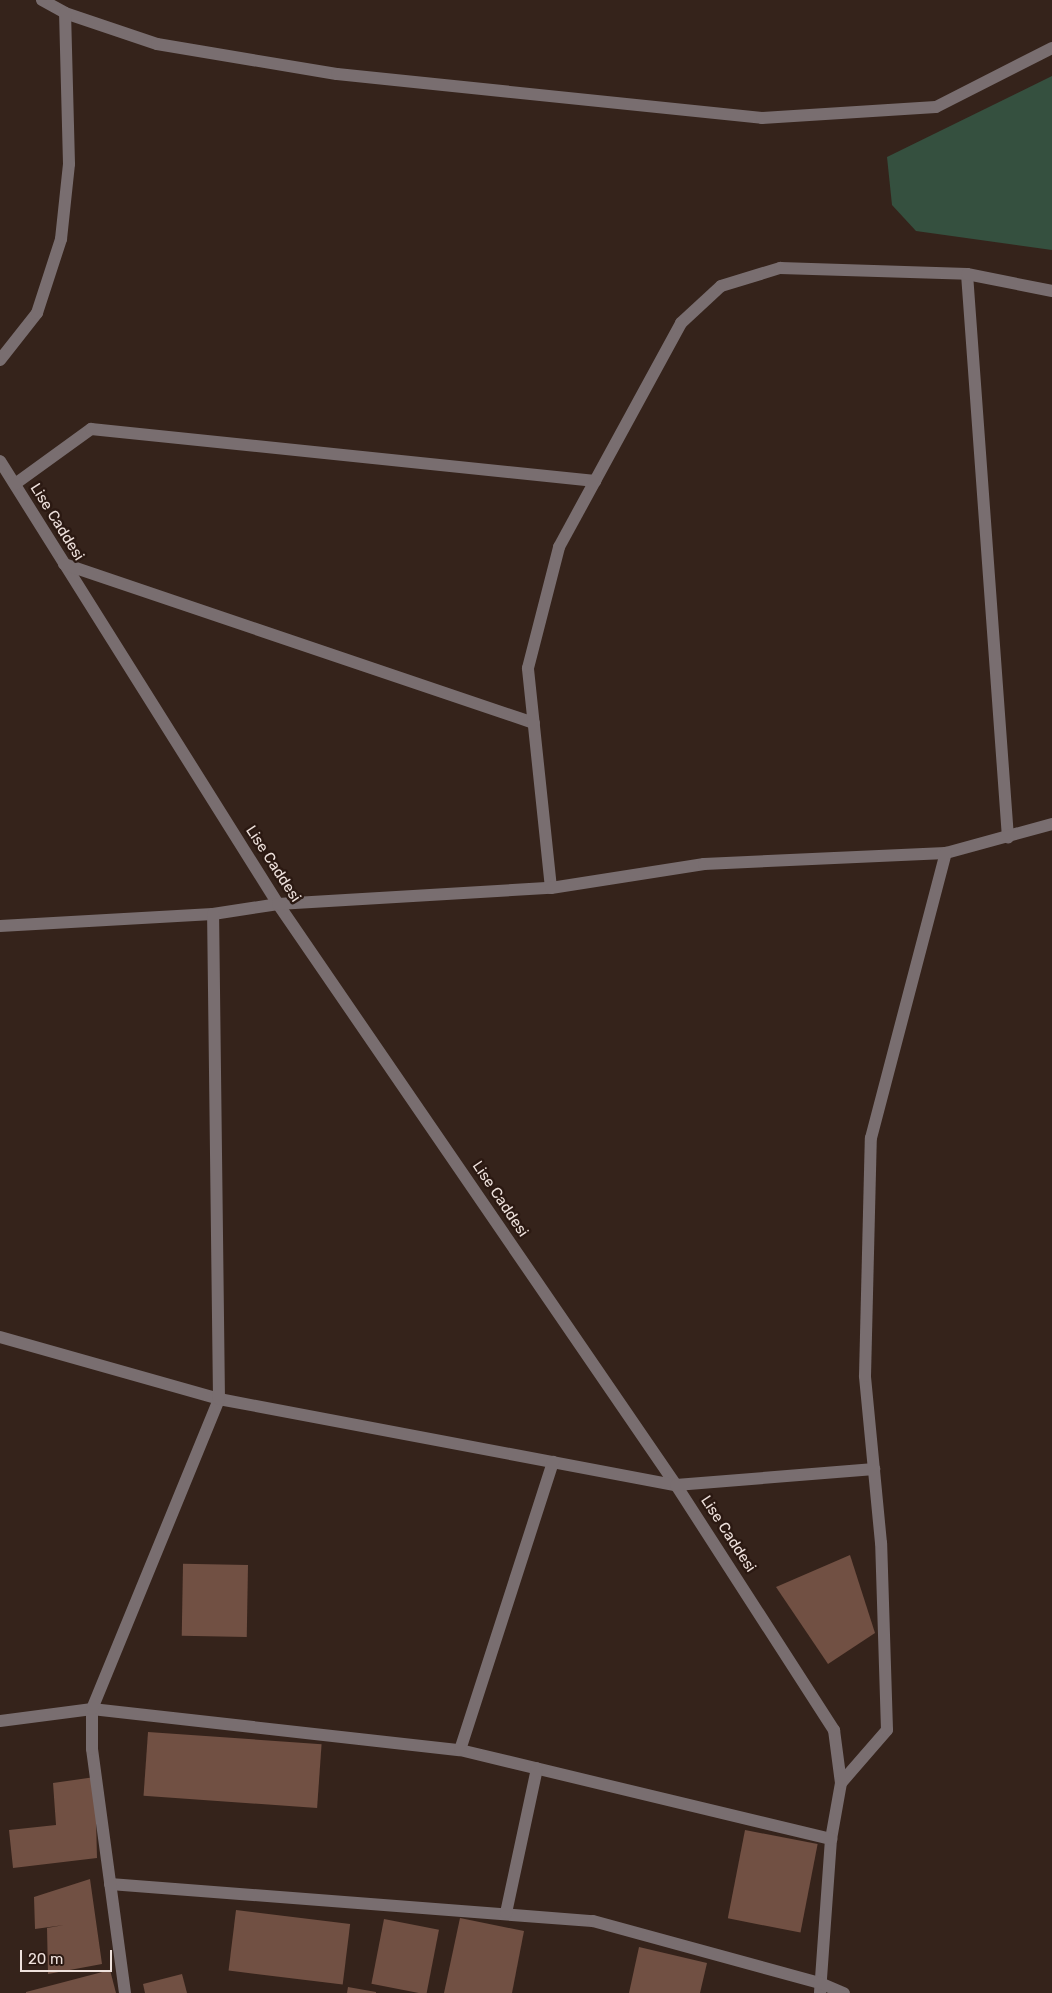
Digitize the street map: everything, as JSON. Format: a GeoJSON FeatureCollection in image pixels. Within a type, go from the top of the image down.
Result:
{"type":"FeatureCollection","features":[{"type":"Feature","properties":{"kind":"street"},"geometry":{"type":"LineString","coordinates":[[44,1],[65,13],[157,44],[337,74],[762,118],[936,107],[1052,48]]}},
{"type":"Feature","properties":{"kind":"street"},"geometry":{"type":"LineString","coordinates":[[0,360],[37,313],[61,239],[69,164],[65,13]]}},
{"type":"Feature","properties":{"kind":"street"},"geometry":{"type":"LineString","coordinates":[[552,888],[528,668],[559,547],[681,323],[721,286],[780,268],[967,274],[1052,291]]}},
{"type":"Feature","properties":{"kind":"street"},"geometry":{"type":"LineString","coordinates":[[967,274],[1008,838]]}},
{"type":"Feature","properties":{"kind":"street"},"geometry":{"type":"LineString","coordinates":[[15,484],[91,429],[595,481]]}},
{"type":"Feature","properties":{"kind":"street","name":"Lise Caddesi"},"geometry":{"type":"LineString","coordinates":[[0,460],[278,904],[676,1484],[834,1730],[841,1783],[831,1838],[820,1988]]}},
{"type":"Feature","properties":{"kind":"street"},"geometry":{"type":"LineString","coordinates":[[64,564],[534,723]]}},
{"type":"Feature","properties":{"kind":"street"},"geometry":{"type":"LineString","coordinates":[[0,926],[213,914],[278,904],[552,888],[704,864],[946,853],[1008,838],[1052,824]]}},
{"type":"Feature","properties":{"kind":"street"},"geometry":{"type":"LineString","coordinates":[[841,1783],[886,1730],[881,1543],[865,1376],[870,1138],[946,853]]}},
{"type":"Feature","properties":{"kind":"street"},"geometry":{"type":"LineString","coordinates":[[125,1993],[92,1749],[92,1709],[219,1399],[213,914]]}},
{"type":"Feature","properties":{"kind":"street"},"geometry":{"type":"LineString","coordinates":[[0,1338],[219,1399],[676,1484],[874,1469]]}},
{"type":"Feature","properties":{"kind":"street"},"geometry":{"type":"LineString","coordinates":[[460,1750],[553,1462]]}},
{"type":"Feature","properties":{"kind":"street"},"geometry":{"type":"LineString","coordinates":[[0,1721],[92,1709],[460,1750],[831,1838]]}},
{"type":"Feature","properties":{"kind":"street"},"geometry":{"type":"LineString","coordinates":[[506,1913],[537,1768]]}},
{"type":"Feature","properties":{"kind":"street"},"geometry":{"type":"LineString","coordinates":[[110,1884],[593,1921],[820,1988],[844,1993]]}},
{"type":"Feature","properties":{"kind":"green space"},"geometry":{"type":"Polygon","coordinates":[[[1052,76],[1052,250],[916,231],[892,205],[887,157],[1052,76]]]}},
{"type":"Feature","properties":{"kind":"building"},"geometry":{"type":"Polygon","coordinates":[[[850,1555],[875,1633],[828,1664],[776,1587],[850,1555]]]}},
{"type":"Feature","properties":{"kind":"building"},"geometry":{"type":"Polygon","coordinates":[[[183,1564],[248,1565],[247,1637],[182,1636],[183,1564]]]}},
{"type":"Feature","properties":{"kind":"building"},"geometry":{"type":"Polygon","coordinates":[[[148,1732],[322,1744],[317,1808],[144,1796],[148,1732]]]}},
{"type":"Feature","properties":{"kind":"building"},"geometry":{"type":"Polygon","coordinates":[[[95,1777],[97,1858],[13,1868],[9,1830],[56,1825],[53,1783],[95,1777]]]}},
{"type":"Feature","properties":{"kind":"building"},"geometry":{"type":"Polygon","coordinates":[[[745,1830],[818,1844],[800,1932],[728,1918],[745,1830]]]}},
{"type":"Feature","properties":{"kind":"building"},"geometry":{"type":"Polygon","coordinates":[[[90,1879],[102,1964],[48,1974],[47,1928],[64,1925],[35,1929],[34,1897],[90,1879]]]}},
{"type":"Feature","properties":{"kind":"building"},"geometry":{"type":"Polygon","coordinates":[[[236,1910],[350,1924],[343,1985],[229,1971],[236,1910]]]}},
{"type":"Feature","properties":{"kind":"building"},"geometry":{"type":"Polygon","coordinates":[[[460,1918],[524,1931],[512,1993],[444,1993],[460,1918]]]}},
{"type":"Feature","properties":{"kind":"building"},"geometry":{"type":"Polygon","coordinates":[[[384,1919],[439,1930],[427,1993],[371,1984],[384,1919]]]}},
{"type":"Feature","properties":{"kind":"building"},"geometry":{"type":"Polygon","coordinates":[[[639,1947],[707,1963],[700,1993],[629,1993],[639,1947]]]}},
{"type":"Feature","properties":{"kind":"building"},"geometry":{"type":"Polygon","coordinates":[[[110,1970],[116,1993],[26,1993],[26,1992],[110,1970]]]}},
{"type":"Feature","properties":{"kind":"building"},"geometry":{"type":"Polygon","coordinates":[[[182,1974],[187,1993],[145,1993],[143,1984],[182,1974]]]}},
{"type":"Feature","properties":{"kind":"building"},"geometry":{"type":"Polygon","coordinates":[[[348,1987],[376,1992],[376,1993],[347,1993],[348,1987]]]}}]}
